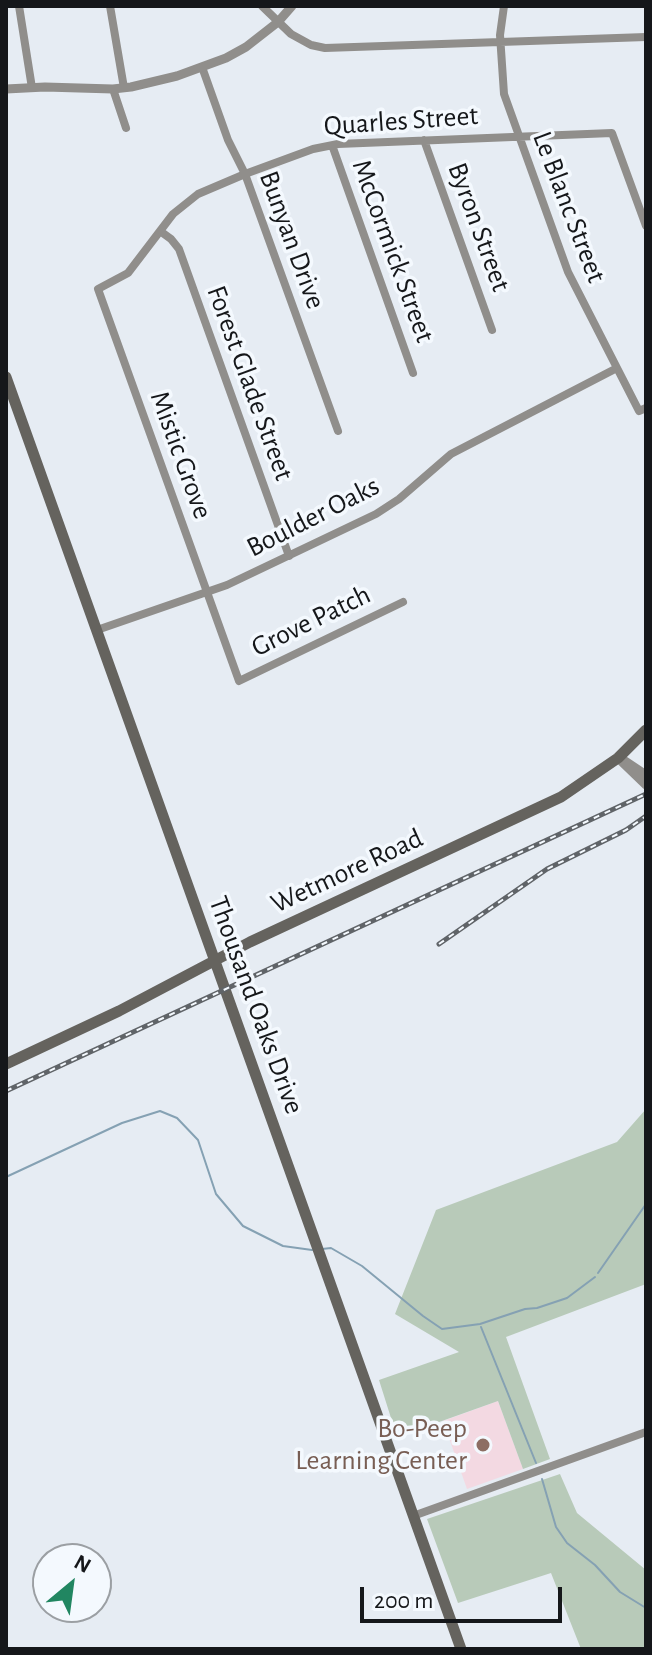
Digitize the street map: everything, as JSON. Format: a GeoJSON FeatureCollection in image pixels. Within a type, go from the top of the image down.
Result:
{"type":"FeatureCollection","features":[{"type":"Feature","properties":{"kind":"main road","name":"Thousand Oaks Drive"},"geometry":{"type":"LineString","coordinates":[[6,377],[461,1649]]}},
{"type":"Feature","properties":{"kind":"main road","name":"Wetmore Road"},"geometry":{"type":"LineString","coordinates":[[6,1064],[119,1011],[214,960],[561,797],[618,758],[646,730]]}},
{"type":"Feature","properties":{"kind":"street"},"geometry":{"type":"LineString","coordinates":[[19,6],[32,88]]}},
{"type":"Feature","properties":{"kind":"street"},"geometry":{"type":"LineString","coordinates":[[110,6],[124,88]]}},
{"type":"Feature","properties":{"kind":"street"},"geometry":{"type":"LineString","coordinates":[[262,6],[297,39],[325,48],[646,37]]}},
{"type":"Feature","properties":{"kind":"street"},"geometry":{"type":"LineString","coordinates":[[6,89],[113,89],[177,76],[246,47],[278,22],[292,6]]}},
{"type":"Feature","properties":{"kind":"street","name":"Le Blanc Street"},"geometry":{"type":"LineString","coordinates":[[504,6],[500,42],[504,94],[568,272],[642,410]]}},
{"type":"Feature","properties":{"kind":"street","name":"Bunyan Drive"},"geometry":{"type":"LineString","coordinates":[[202,67],[228,140],[245,174],[338,431]]}},
{"type":"Feature","properties":{"kind":"street"},"geometry":{"type":"LineString","coordinates":[[113,89],[126,128]]}},
{"type":"Feature","properties":{"kind":"street","name":"Quarles Street"},"geometry":{"type":"LineString","coordinates":[[98,289],[128,273],[173,214],[198,194],[245,174],[332,145],[612,133],[646,226]]}},
{"type":"Feature","properties":{"kind":"street","name":"Byron Street"},"geometry":{"type":"LineString","coordinates":[[424,140],[492,330]]}},
{"type":"Feature","properties":{"kind":"street","name":"McCormick Street"},"geometry":{"type":"LineString","coordinates":[[332,145],[413,373]]}},
{"type":"Feature","properties":{"kind":"street","name":"Forest Glade Street"},"geometry":{"type":"LineString","coordinates":[[160,231],[179,249],[289,556]]}},
{"type":"Feature","properties":{"kind":"street","name":"Mistic Grove"},"geometry":{"type":"LineString","coordinates":[[98,289],[239,681]]}},
{"type":"Feature","properties":{"kind":"street","name":"Boulder Oaks"},"geometry":{"type":"LineString","coordinates":[[97,630],[207,592],[388,508],[432,468],[472,442],[617,368]]}},
{"type":"Feature","properties":{"kind":"street","name":"Grove Patch"},"geometry":{"type":"LineString","coordinates":[[239,681],[403,602]]}},
{"type":"Feature","properties":{"kind":"street"},"geometry":{"type":"LineString","coordinates":[[618,758],[646,775]]}},
{"type":"Feature","properties":{"kind":"street"},"geometry":{"type":"LineString","coordinates":[[618,758],[646,785]]}},
{"type":"Feature","properties":{"kind":"street"},"geometry":{"type":"LineString","coordinates":[[413,1516],[646,1432]]}},
{"type":"Feature","properties":{"kind":"shaded area","name":"Bo-Peep Learning Center"},"geometry":{"type":"Polygon","coordinates":[[[498,1401],[523,1469],[467,1489],[443,1421],[498,1401]]]}},
{"type":"Feature","properties":{"kind":"green space"},"geometry":{"type":"Polygon","coordinates":[[[646,1109],[646,1284],[506,1337],[550,1459],[523,1469],[498,1401],[397,1437],[379,1380],[459,1352],[395,1314],[436,1210],[617,1142],[646,1109]]]}},
{"type":"Feature","properties":{"kind":"green space"},"geometry":{"type":"Polygon","coordinates":[[[560,1474],[577,1513],[646,1570],[646,1649],[581,1649],[551,1573],[458,1603],[427,1519],[560,1474]]]}},
{"type":"Feature","properties":{"kind":"waterway"},"geometry":{"type":"LineString","coordinates":[[6,1177],[122,1123],[160,1111],[177,1118],[198,1140],[216,1194],[243,1226],[283,1246],[312,1250]]}},
{"type":"Feature","properties":{"kind":"waterway"},"geometry":{"type":"LineString","coordinates":[[598,1273],[646,1204]]}},
{"type":"Feature","properties":{"kind":"waterway"},"geometry":{"type":"LineString","coordinates":[[322,1249],[331,1248],[362,1266],[442,1329],[480,1324],[567,1298],[595,1277]]}},
{"type":"Feature","properties":{"kind":"waterway"},"geometry":{"type":"LineString","coordinates":[[481,1327],[536,1463]]}},
{"type":"Feature","properties":{"kind":"waterway"},"geometry":{"type":"LineString","coordinates":[[542,1479],[556,1527],[567,1543],[595,1565],[620,1592],[646,1608]]}},
{"type":"Feature","properties":{"kind":"railway"},"geometry":{"type":"LineString","coordinates":[[6,1091],[646,794]]}},
{"type":"Feature","properties":{"kind":"railway"},"geometry":{"type":"LineString","coordinates":[[439,944],[547,869],[626,830],[646,816]]}},
{"type":"Feature","properties":{"kind":"place","name":"Bo-Peep Learning Center"},"geometry":{"type":"Point","coordinates":[483,1445]}}]}
